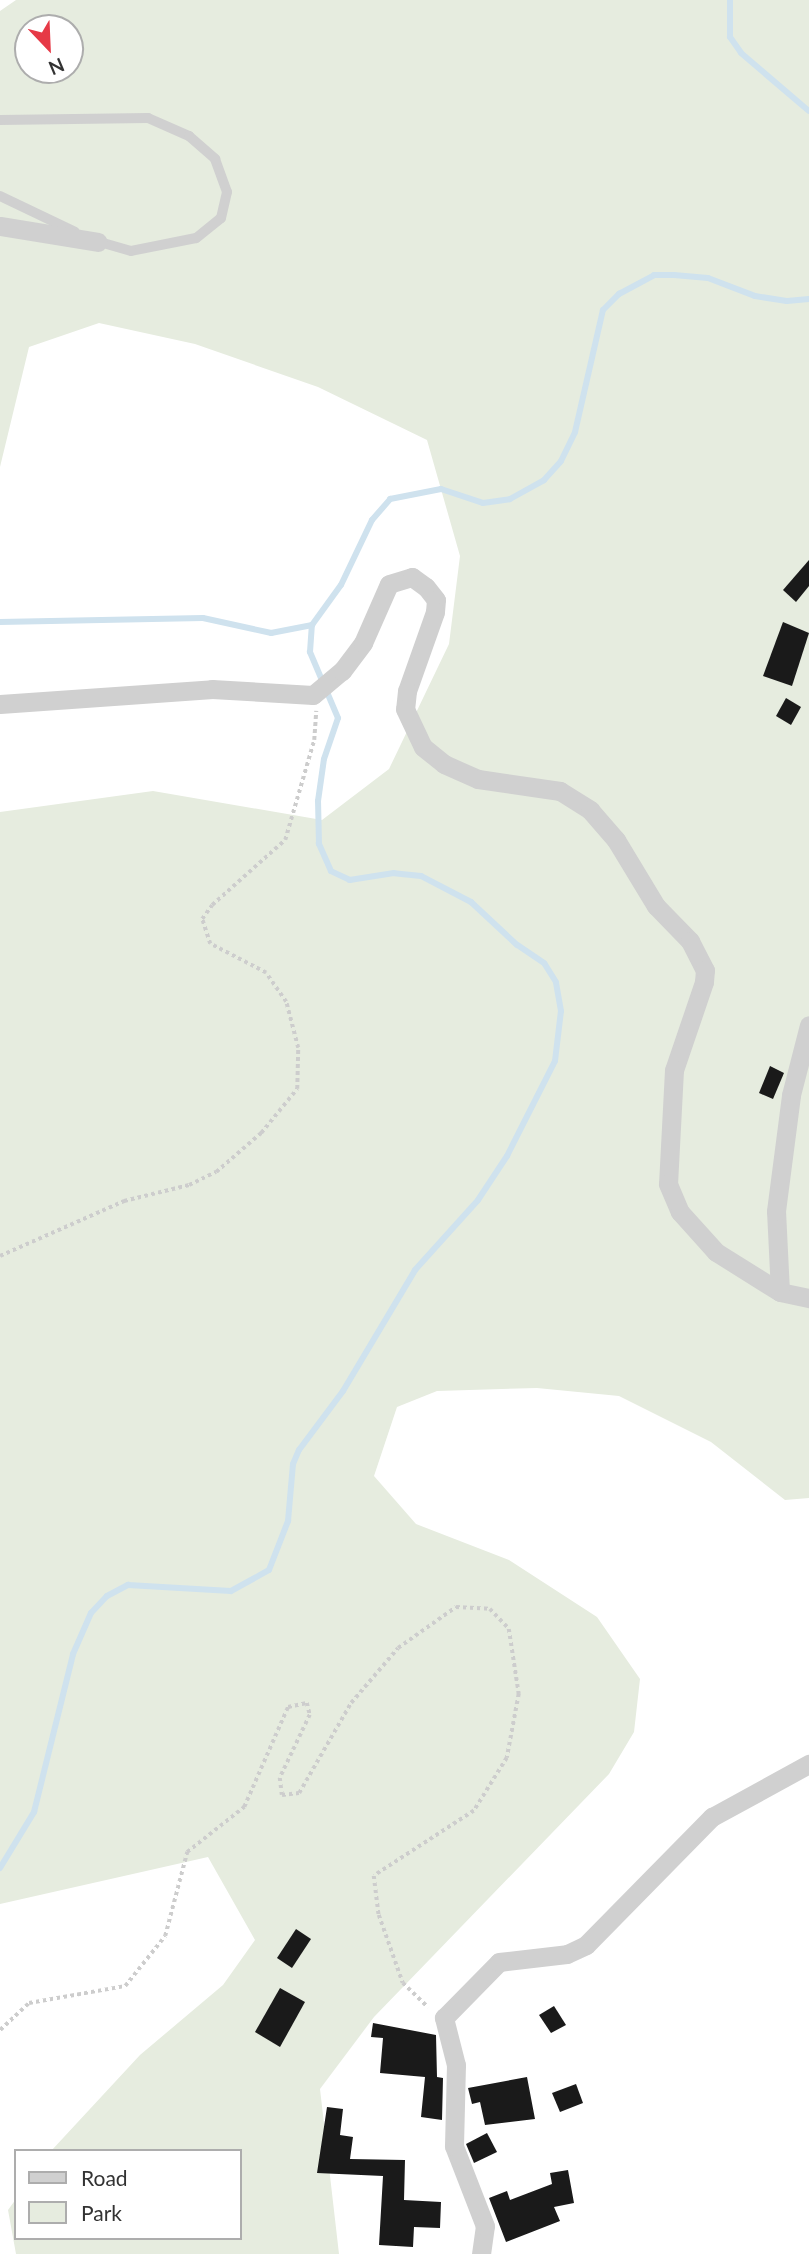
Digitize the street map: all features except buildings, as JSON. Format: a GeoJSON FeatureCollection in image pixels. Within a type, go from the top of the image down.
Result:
{"type":"FeatureCollection","features":[{"type":"Feature","properties":{"kind":"street"},"geometry":{"type":"LineString","coordinates":[[0,226],[98,242]]}},
{"type":"Feature","properties":{"kind":"street"},"geometry":{"type":"LineString","coordinates":[[0,704],[212,689],[313,695],[342,671],[363,643],[390,584],[412,577],[426,587],[436,600],[435,612],[407,691],[405,709],[423,747],[444,764],[478,779],[560,791],[590,810],[616,840],[656,906],[690,941],[705,970],[704,982],[674,1070],[668,1184],[680,1212],[716,1252],[780,1292],[809,1298]]}},
{"type":"Feature","properties":{"kind":"street"},"geometry":{"type":"LineString","coordinates":[[780,1292],[776,1211],[791,1094],[809,1025]]}},
{"type":"Feature","properties":{"kind":"street"},"geometry":{"type":"LineString","coordinates":[[481,2254],[485,2225],[454,2146],[456,2065],[444,2018],[499,1962],[567,1954],[586,1945],[712,1817],[809,1764]]}},
{"type":"Feature","properties":{"kind":"lane"},"geometry":{"type":"LineString","coordinates":[[0,120],[111,115],[148,118],[189,136],[215,159],[227,192],[221,218],[196,238],[131,251],[98,242],[0,196]]}},
{"type":"Feature","properties":{"kind":"path"},"geometry":{"type":"LineString","coordinates":[[0,1256],[124,1201],[189,1185],[216,1171],[261,1133],[297,1089],[298,1048],[286,1002],[267,973],[210,944],[202,919],[212,905],[285,840],[314,740],[317,717],[313,695]]}},
{"type":"Feature","properties":{"kind":"path"},"geometry":{"type":"LineString","coordinates":[[0,2029],[29,2003],[125,1986],[165,1936],[187,1852],[244,1807],[288,1707],[307,1703],[310,1715],[281,1778],[282,1795],[299,1793],[351,1703],[398,1648],[456,1607],[491,1609],[509,1629],[519,1694],[507,1758],[474,1811],[374,1876],[373,1885],[403,1983],[444,2018]]}},
{"type":"Feature","properties":{"kind":"green space"},"geometry":{"type":"Polygon","coordinates":[[[16,0],[809,0],[809,1498],[785,1500],[711,1442],[619,1396],[537,1388],[437,1391],[397,1407],[374,1476],[416,1524],[509,1560],[597,1617],[640,1679],[634,1732],[609,1774],[374,2017],[320,2089],[339,2254],[16,2254],[8,2210],[14,2202],[14,2240],[242,2240],[242,2149],[53,2149],[140,2055],[223,1985],[255,1940],[208,1857],[0,1904],[0,812],[153,791],[322,820],[389,769],[449,644],[460,556],[427,440],[318,387],[195,344],[99,323],[29,347],[0,467],[0,11],[16,0]]]}},
{"type":"Feature","properties":{"kind":"waterway"},"geometry":{"type":"LineString","coordinates":[[730,0],[730,37],[741,53],[809,111]]}},
{"type":"Feature","properties":{"kind":"waterway"},"geometry":{"type":"LineString","coordinates":[[0,1868],[34,1812],[73,1654],[91,1613],[107,1596],[128,1585],[231,1591],[269,1570],[288,1521],[293,1464],[299,1450],[343,1391],[415,1270],[478,1200],[507,1156],[555,1061],[561,1011],[556,982],[544,963],[517,945],[471,902],[421,876],[394,873],[350,880],[331,871],[319,844],[318,801],[324,759],[338,718],[310,652],[312,625],[341,585],[372,520],[390,499],[441,489],[483,503],[510,499],[544,480],[561,461],[575,432],[603,310],[619,294],[654,275],[674,275],[708,278],[755,296],[787,301],[809,299]]}},
{"type":"Feature","properties":{"kind":"waterway"},"geometry":{"type":"LineString","coordinates":[[0,622],[203,618],[271,633],[312,625]]}}]}
